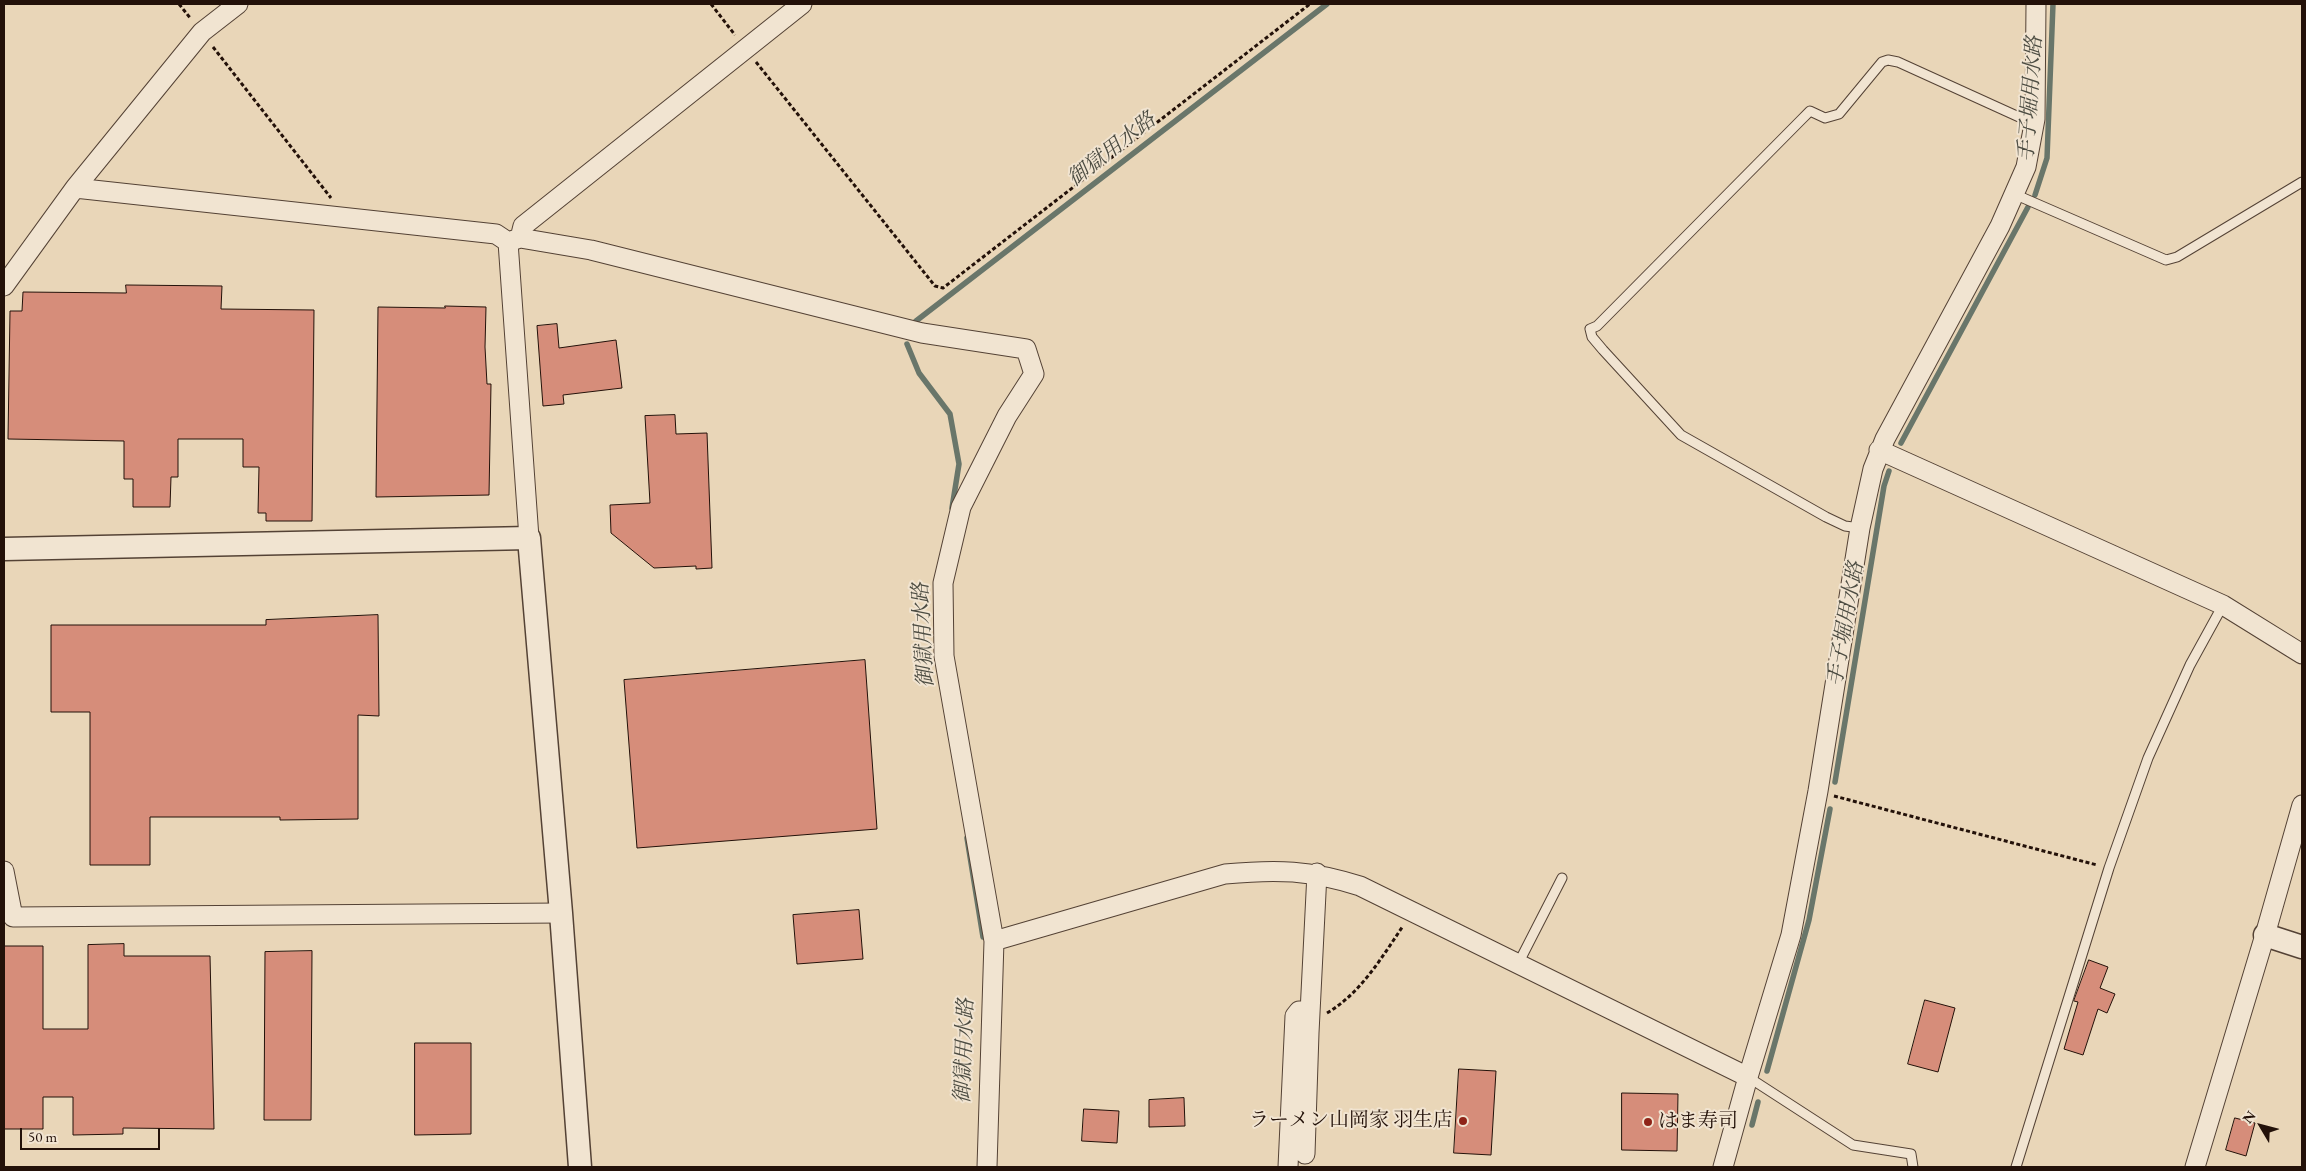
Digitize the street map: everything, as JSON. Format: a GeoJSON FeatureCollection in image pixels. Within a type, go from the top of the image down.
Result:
{"type":"FeatureCollection","features":[{"type":"Feature","properties":{"kind":"street"},"geometry":{"type":"LineString","coordinates":[[5,281],[75,188],[202,32],[238,4]]}},
{"type":"Feature","properties":{"kind":"street"},"geometry":{"type":"LineString","coordinates":[[580,1167],[561,913],[529,538],[514,240],[523,226],[802,4]]}},
{"type":"Feature","properties":{"kind":"street"},"geometry":{"type":"LineString","coordinates":[[1723,1167],[1790,935],[1818,791],[1860,528],[1873,469],[1879,450],[2000,226],[2026,167],[2035,119],[2036,4]]}},
{"type":"Feature","properties":{"kind":"street"},"geometry":{"type":"LineString","coordinates":[[75,188],[496,234],[514,240],[591,250],[922,334],[1026,349],[1034,374],[1007,416],[962,507],[943,583],[944,656],[994,941],[987,1167]]}},
{"type":"Feature","properties":{"kind":"street"},"geometry":{"type":"LineString","coordinates":[[1879,450],[2223,605],[2302,654]]}},
{"type":"Feature","properties":{"kind":"street"},"geometry":{"type":"LineString","coordinates":[[4,549],[529,538]]}},
{"type":"Feature","properties":{"kind":"street"},"geometry":{"type":"LineString","coordinates":[[2195,1167],[2266,935],[2302,805]]}},
{"type":"Feature","properties":{"kind":"street"},"geometry":{"type":"LineString","coordinates":[[4,871],[13,917],[561,913]]}},
{"type":"Feature","properties":{"kind":"street"},"geometry":{"type":"LineString","coordinates":[[994,941],[1225,874],[1263,871],[1317,874],[1360,886],[1414,911],[1748,1077]]}},
{"type":"Feature","properties":{"kind":"street"},"geometry":{"type":"LineString","coordinates":[[1305,1154],[1318,1012],[1317,874]]}},
{"type":"Feature","properties":{"kind":"street"},"geometry":{"type":"LineString","coordinates":[[2266,935],[2302,947]]}},
{"type":"Feature","properties":{"kind":"street"},"geometry":{"type":"LineString","coordinates":[[1288,1167],[1295,1016],[1299,1011],[1318,1012]]}},
{"type":"Feature","properties":{"kind":"lane"},"geometry":{"type":"LineString","coordinates":[[1860,528],[1845,526],[1826,517],[1681,434],[1602,350],[1592,337],[1590,329],[1597,326],[1810,111],[1825,118],[1839,114],[1882,62],[1888,60],[1898,62],[2019,117],[2035,119]]}},
{"type":"Feature","properties":{"kind":"lane"},"geometry":{"type":"LineString","coordinates":[[2014,194],[2166,260],[2177,257],[2302,182]]}},
{"type":"Feature","properties":{"kind":"lane"},"geometry":{"type":"LineString","coordinates":[[2016,1167],[2109,868],[2148,758],[2190,665],[2223,605]]}},
{"type":"Feature","properties":{"kind":"lane"},"geometry":{"type":"LineString","coordinates":[[1518,964],[1562,878]]}},
{"type":"Feature","properties":{"kind":"lane"},"geometry":{"type":"LineString","coordinates":[[1748,1077],[1853,1145],[1911,1154],[1913,1167]]}},
{"type":"Feature","properties":{"kind":"path"},"geometry":{"type":"LineString","coordinates":[[179,4],[347,218]]}},
{"type":"Feature","properties":{"kind":"path"},"geometry":{"type":"LineString","coordinates":[[711,4],[934,286],[943,288],[1310,4]]}},
{"type":"Feature","properties":{"kind":"path"},"geometry":{"type":"LineString","coordinates":[[1818,791],[2109,868]]}},
{"type":"Feature","properties":{"kind":"path"},"geometry":{"type":"LineString","coordinates":[[1318,1012],[1348,999],[1378,963],[1414,911]]}},
{"type":"Feature","properties":{"kind":"building"},"geometry":{"type":"Polygon","coordinates":[[[126,285],[222,286],[221,309],[314,310],[312,521],[266,521],[266,513],[258,513],[259,467],[243,467],[243,439],[178,439],[178,477],[171,477],[170,507],[133,507],[133,479],[124,479],[124,441],[8,439],[10,311],[22,311],[23,292],[126,293],[126,285]]]}},
{"type":"Feature","properties":{"kind":"building"},"geometry":{"type":"Polygon","coordinates":[[[445,306],[486,307],[485,347],[487,384],[491,384],[489,495],[376,497],[378,307],[445,308],[445,306]]]}},
{"type":"Feature","properties":{"kind":"building"},"geometry":{"type":"Polygon","coordinates":[[[557,324],[559,348],[616,340],[622,388],[563,395],[564,404],[543,406],[537,326],[557,324]]]}},
{"type":"Feature","properties":{"kind":"building"},"geometry":{"type":"Polygon","coordinates":[[[675,415],[676,434],[707,433],[712,568],[696,569],[696,566],[654,568],[611,533],[610,505],[650,503],[645,416],[675,415]]]}},
{"type":"Feature","properties":{"kind":"building"},"geometry":{"type":"Polygon","coordinates":[[[378,615],[379,716],[358,715],[358,819],[280,820],[280,817],[150,817],[150,865],[90,865],[90,712],[51,712],[51,625],[266,625],[266,620],[378,615]]]}},
{"type":"Feature","properties":{"kind":"building"},"geometry":{"type":"Polygon","coordinates":[[[865,660],[877,829],[637,848],[624,680],[865,660]]]}},
{"type":"Feature","properties":{"kind":"building"},"geometry":{"type":"Polygon","coordinates":[[[859,910],[863,959],[797,964],[793,915],[859,910]]]}},
{"type":"Feature","properties":{"kind":"building"},"geometry":{"type":"Polygon","coordinates":[[[124,944],[124,956],[210,956],[214,1129],[123,1128],[123,1134],[73,1135],[73,1097],[43,1097],[43,1129],[4,1129],[4,946],[43,946],[43,1029],[88,1029],[88,945],[124,944]]]}},
{"type":"Feature","properties":{"kind":"building"},"geometry":{"type":"Polygon","coordinates":[[[312,951],[311,1120],[264,1120],[265,952],[312,951]]]}},
{"type":"Feature","properties":{"kind":"building"},"geometry":{"type":"Polygon","coordinates":[[[2089,960],[2108,967],[2100,988],[2115,994],[2107,1013],[2098,1009],[2083,1055],[2064,1049],[2078,1002],[2074,1001],[2089,960]]]}},
{"type":"Feature","properties":{"kind":"building"},"geometry":{"type":"Polygon","coordinates":[[[1925,1000],[1955,1008],[1938,1072],[1908,1064],[1925,1000]]]}},
{"type":"Feature","properties":{"kind":"building"},"geometry":{"type":"Polygon","coordinates":[[[415,1043],[471,1043],[471,1134],[415,1135],[415,1043]]]}},
{"type":"Feature","properties":{"kind":"building"},"geometry":{"type":"Polygon","coordinates":[[[1459,1069],[1496,1071],[1491,1155],[1454,1153],[1459,1069]]]}},
{"type":"Feature","properties":{"kind":"building"},"geometry":{"type":"Polygon","coordinates":[[[1622,1093],[1678,1094],[1677,1151],[1622,1150],[1622,1093]]]}},
{"type":"Feature","properties":{"kind":"building"},"geometry":{"type":"Polygon","coordinates":[[[1184,1098],[1185,1126],[1149,1127],[1149,1100],[1184,1098]]]}},
{"type":"Feature","properties":{"kind":"building"},"geometry":{"type":"Polygon","coordinates":[[[1084,1109],[1119,1111],[1117,1143],[1082,1141],[1084,1109]]]}},
{"type":"Feature","properties":{"kind":"building"},"geometry":{"type":"Polygon","coordinates":[[[2235,1118],[2255,1123],[2246,1156],[2226,1150],[2235,1118]]]}},
{"type":"Feature","properties":{"kind":"waterway","name":"御獄用水路"},"geometry":{"type":"LineString","coordinates":[[916,321],[1327,4]]}},
{"type":"Feature","properties":{"kind":"waterway","name":"手子堀用水路"},"geometry":{"type":"LineString","coordinates":[[2035,195],[2047,158],[2053,4]]}},
{"type":"Feature","properties":{"kind":"waterway","name":"手子堀用水路"},"geometry":{"type":"LineString","coordinates":[[1901,443],[2028,207]]}},
{"type":"Feature","properties":{"kind":"waterway","name":"御獄用水路"},"geometry":{"type":"LineString","coordinates":[[907,344],[919,373],[950,414],[959,464],[952,508]]}},
{"type":"Feature","properties":{"kind":"waterway","name":"手子堀用水路"},"geometry":{"type":"LineString","coordinates":[[1835,782],[1884,486],[1889,471]]}},
{"type":"Feature","properties":{"kind":"waterway","name":"手子堀用水路"},"geometry":{"type":"LineString","coordinates":[[1767,1071],[1809,920],[1830,809]]}},
{"type":"Feature","properties":{"kind":"waterway","name":"御獄用水路"},"geometry":{"type":"LineString","coordinates":[[967,838],[983,937]]}},
{"type":"Feature","properties":{"kind":"waterway","name":"手子堀用水路"},"geometry":{"type":"LineString","coordinates":[[1752,1125],[1758,1102]]}},
{"type":"Feature","properties":{"kind":"place","name":"ラーメン山岡家 羽生店"},"geometry":{"type":"Point","coordinates":[1463,1121]}},
{"type":"Feature","properties":{"kind":"place","name":"はま寿司"},"geometry":{"type":"Point","coordinates":[1648,1122]}}]}
